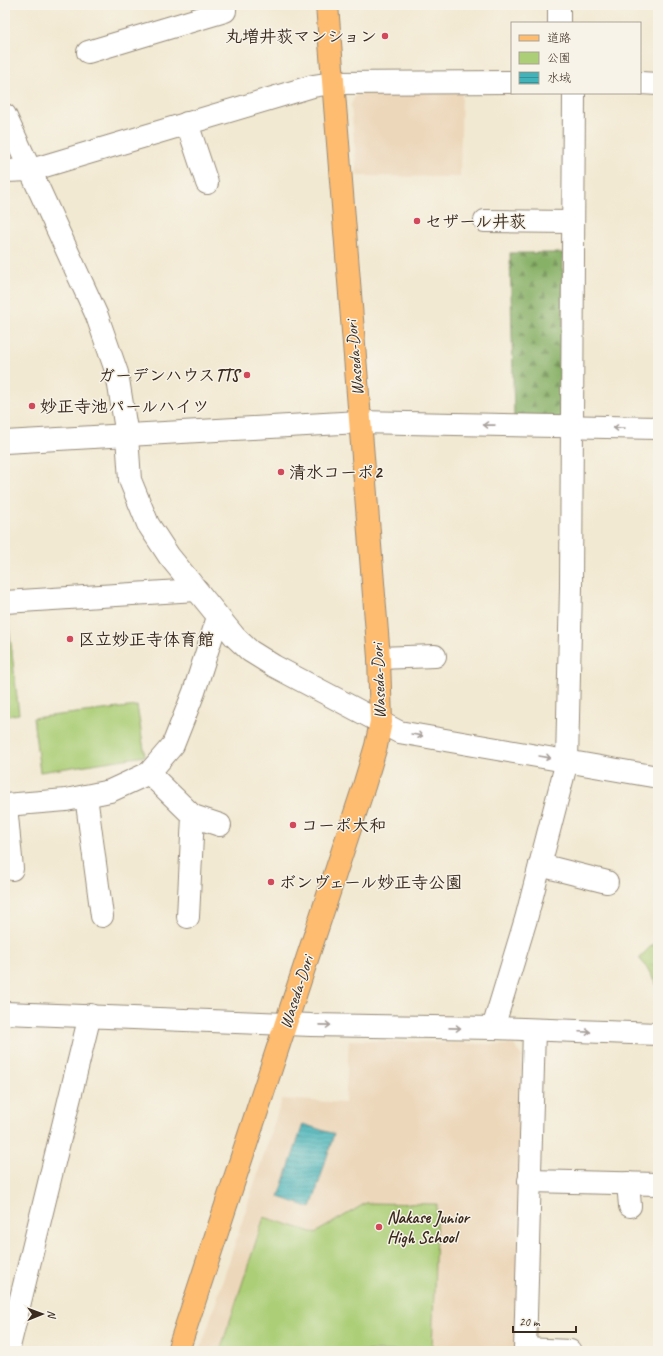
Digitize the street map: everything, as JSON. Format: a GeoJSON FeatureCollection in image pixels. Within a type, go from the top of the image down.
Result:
{"type":"FeatureCollection","features":[{"type":"Feature","properties":{"kind":"main road","name":"Waseda-Dori"},"geometry":{"type":"LineString","coordinates":[[178,1351],[376,746],[380,722],[379,658],[332,83],[327,5]]}},
{"type":"Feature","properties":{"kind":"street"},"geometry":{"type":"LineString","coordinates":[[559,5],[559,22]]}},
{"type":"Feature","properties":{"kind":"street"},"geometry":{"type":"LineString","coordinates":[[88,52],[225,8]]}},
{"type":"Feature","properties":{"kind":"street"},"geometry":{"type":"LineString","coordinates":[[5,171],[31,170],[313,86],[332,83],[511,82]]}},
{"type":"Feature","properties":{"kind":"street"},"geometry":{"type":"LineString","coordinates":[[641,84],[658,84]]}},
{"type":"Feature","properties":{"kind":"street"},"geometry":{"type":"LineString","coordinates":[[493,1028],[526,919],[567,761],[574,94]]}},
{"type":"Feature","properties":{"kind":"street"},"geometry":{"type":"LineString","coordinates":[[5,114],[97,316],[117,373],[127,436],[130,480],[148,524],[168,556],[218,617],[250,651],[274,666],[400,732],[658,777]]}},
{"type":"Feature","properties":{"kind":"street"},"geometry":{"type":"LineString","coordinates":[[187,123],[207,183]]}},
{"type":"Feature","properties":{"kind":"street"},"geometry":{"type":"LineString","coordinates":[[485,220],[573,222]]}},
{"type":"Feature","properties":{"kind":"street"},"geometry":{"type":"LineString","coordinates":[[5,442],[359,422],[658,428]]}},
{"type":"Feature","properties":{"kind":"street"},"geometry":{"type":"LineString","coordinates":[[5,602],[196,590]]}},
{"type":"Feature","properties":{"kind":"street"},"geometry":{"type":"LineString","coordinates":[[12,869],[5,805],[66,800],[110,791],[149,773],[173,745],[194,692],[218,617]]}},
{"type":"Feature","properties":{"kind":"street"},"geometry":{"type":"LineString","coordinates":[[379,658],[435,656]]}},
{"type":"Feature","properties":{"kind":"street"},"geometry":{"type":"LineString","coordinates":[[149,773],[193,816],[220,825]]}},
{"type":"Feature","properties":{"kind":"street"},"geometry":{"type":"LineString","coordinates":[[86,796],[102,916]]}},
{"type":"Feature","properties":{"kind":"street"},"geometry":{"type":"LineString","coordinates":[[188,917],[193,816]]}},
{"type":"Feature","properties":{"kind":"street"},"geometry":{"type":"LineString","coordinates":[[540,865],[607,882]]}},
{"type":"Feature","properties":{"kind":"street"},"geometry":{"type":"LineString","coordinates":[[5,1013],[90,1015],[286,1024],[493,1028],[658,1034]]}},
{"type":"Feature","properties":{"kind":"street"},"geometry":{"type":"LineString","coordinates":[[8,1351],[90,1015]]}},
{"type":"Feature","properties":{"kind":"street"},"geometry":{"type":"LineString","coordinates":[[534,1030],[525,1350],[570,1351]]}},
{"type":"Feature","properties":{"kind":"street"},"geometry":{"type":"LineString","coordinates":[[529,1180],[658,1184]]}},
{"type":"Feature","properties":{"kind":"street"},"geometry":{"type":"LineString","coordinates":[[628,1183],[630,1206]]}},
{"type":"Feature","properties":{"kind":"shaded area"},"geometry":{"type":"Polygon","coordinates":[[[357,92],[462,92],[460,177],[357,176],[351,105],[357,92]]]}},
{"type":"Feature","properties":{"kind":"shaded area","name":"Nakase Junior High School"},"geometry":{"type":"Polygon","coordinates":[[[349,1040],[514,1045],[522,1056],[516,1351],[200,1351],[282,1099],[345,1103],[349,1040]]]}},
{"type":"Feature","properties":{"kind":"green space"},"geometry":{"type":"Polygon","coordinates":[[[510,253],[563,253],[563,419],[514,418],[510,253]]]}},
{"type":"Feature","properties":{"kind":"green space"},"geometry":{"type":"Polygon","coordinates":[[[5,610],[7,610],[19,714],[5,716],[5,610]]]}},
{"type":"Feature","properties":{"kind":"green space"},"geometry":{"type":"Polygon","coordinates":[[[137,706],[145,756],[40,772],[33,718],[137,706]]]}},
{"type":"Feature","properties":{"kind":"green space"},"geometry":{"type":"Polygon","coordinates":[[[658,939],[658,987],[646,966],[639,958],[658,939]]]}},
{"type":"Feature","properties":{"kind":"green space"},"geometry":{"type":"Polygon","coordinates":[[[366,1203],[437,1204],[432,1351],[220,1351],[264,1217],[315,1233],[366,1203]]]}},
{"type":"Feature","properties":{"kind":"water"},"geometry":{"type":"Polygon","coordinates":[[[303,1124],[334,1134],[311,1208],[279,1197],[303,1124]]]}},
{"type":"Feature","properties":{"kind":"place","name":"丸増井荻マンション"},"geometry":{"type":"Point","coordinates":[385,36]}},
{"type":"Feature","properties":{"kind":"place","name":"セザール井荻"},"geometry":{"type":"Point","coordinates":[417,221]}},
{"type":"Feature","properties":{"kind":"place","name":"ガーデンハウスTTS"},"geometry":{"type":"Point","coordinates":[247,375]}},
{"type":"Feature","properties":{"kind":"place","name":"妙正寺池パールハイツ"},"geometry":{"type":"Point","coordinates":[32,406]}},
{"type":"Feature","properties":{"kind":"place","name":"清水コーポ2"},"geometry":{"type":"Point","coordinates":[281,472]}},
{"type":"Feature","properties":{"kind":"place","name":"区立妙正寺体育館"},"geometry":{"type":"Point","coordinates":[70,639]}},
{"type":"Feature","properties":{"kind":"place","name":"コーポ大和"},"geometry":{"type":"Point","coordinates":[293,825]}},
{"type":"Feature","properties":{"kind":"place","name":"ボンヴェール妙正寺公園"},"geometry":{"type":"Point","coordinates":[271,882]}},
{"type":"Feature","properties":{"kind":"place","name":"Nakase Junior High School"},"geometry":{"type":"Point","coordinates":[379,1227]}}]}
